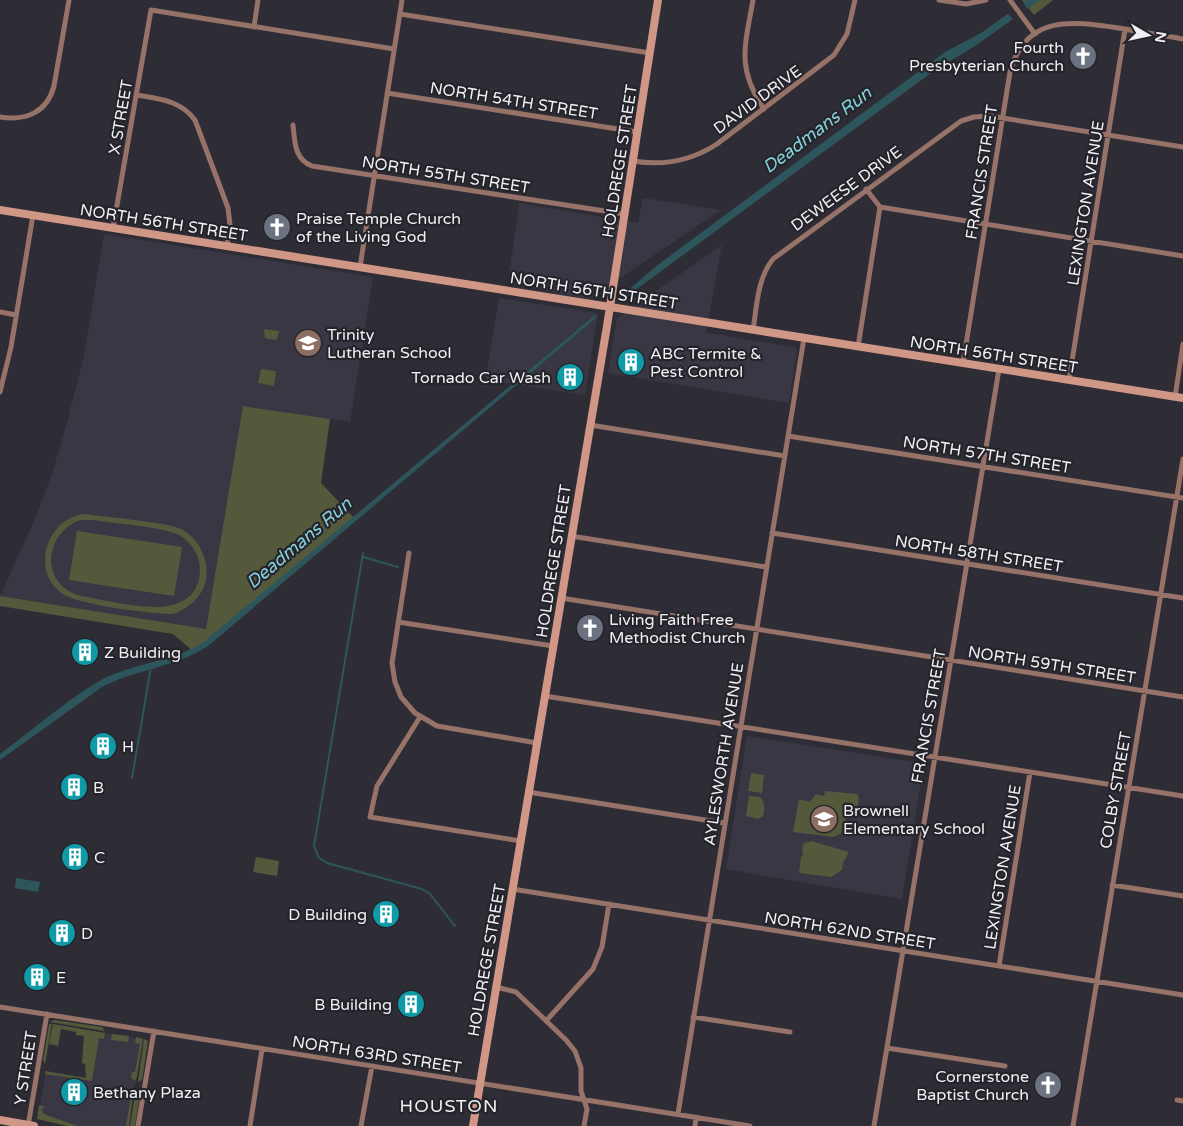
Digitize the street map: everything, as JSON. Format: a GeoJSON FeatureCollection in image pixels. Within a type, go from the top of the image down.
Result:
{"type":"FeatureCollection","features":[{"type":"Feature","properties":{"kind":"main road","name":"HOLDREGE STREET"},"geometry":{"type":"LineString","coordinates":[[473,1126],[610,307],[658,0]]}},
{"type":"Feature","properties":{"kind":"main road","name":"NORTH 56TH STREET"},"geometry":{"type":"LineString","coordinates":[[0,210],[1179,398]]}},
{"type":"Feature","properties":{"kind":"main road"},"geometry":{"type":"LineString","coordinates":[[0,1120],[30,1126]]}},
{"type":"Feature","properties":{"kind":"street"},"geometry":{"type":"LineString","coordinates":[[0,117],[25,118],[46,104],[54,86],[69,0]]}},
{"type":"Feature","properties":{"kind":"street"},"geometry":{"type":"LineString","coordinates":[[258,0],[254,27],[394,49]]}},
{"type":"Feature","properties":{"kind":"street"},"geometry":{"type":"LineString","coordinates":[[360,267],[402,0]]}},
{"type":"Feature","properties":{"kind":"street"},"geometry":{"type":"LineString","coordinates":[[752,0],[744,63],[749,85],[764,110]]}},
{"type":"Feature","properties":{"kind":"street","name":"DAVID DRIVE"},"geometry":{"type":"LineString","coordinates":[[633,161],[666,163],[694,156],[717,144],[764,110],[825,64],[837,52],[849,29],[855,0]]}},
{"type":"Feature","properties":{"kind":"street"},"geometry":{"type":"LineString","coordinates":[[940,0],[966,4],[986,0]]}},
{"type":"Feature","properties":{"kind":"street"},"geometry":{"type":"LineString","coordinates":[[1010,0],[1035,34],[1048,26],[1069,22],[1183,39]]}},
{"type":"Feature","properties":{"kind":"street","name":"X STREET"},"geometry":{"type":"LineString","coordinates":[[113,228],[150,10],[254,27]]}},
{"type":"Feature","properties":{"kind":"street"},"geometry":{"type":"LineString","coordinates":[[400,14],[650,53]]}},
{"type":"Feature","properties":{"kind":"street","name":"LEXINGTON AVENUE"},"geometry":{"type":"LineString","coordinates":[[1069,380],[1125,29]]}},
{"type":"Feature","properties":{"kind":"street","name":"FRANCIS STREET"},"geometry":{"type":"LineString","coordinates":[[963,363],[1011,66],[1022,46],[1035,34]]}},
{"type":"Feature","properties":{"kind":"street","name":"NORTH 54TH STREET"},"geometry":{"type":"LineString","coordinates":[[387,93],[637,132]]}},
{"type":"Feature","properties":{"kind":"street"},"geometry":{"type":"LineString","coordinates":[[136,95],[175,103],[186,110],[195,120],[228,208],[230,225],[227,246]]}},
{"type":"Feature","properties":{"kind":"street","name":"DEWEESE DRIVE"},"geometry":{"type":"LineString","coordinates":[[753,330],[761,282],[764,273],[773,259],[956,123],[978,116],[1002,118],[1183,147]]}},
{"type":"Feature","properties":{"kind":"street","name":"NORTH 55TH STREET"},"geometry":{"type":"LineString","coordinates":[[293,125],[297,154],[312,166],[624,214]]}},
{"type":"Feature","properties":{"kind":"street"},"geometry":{"type":"LineString","coordinates":[[866,189],[880,207],[1183,256]]}},
{"type":"Feature","properties":{"kind":"street"},"geometry":{"type":"LineString","coordinates":[[858,346],[880,207]]}},
{"type":"Feature","properties":{"kind":"street"},"geometry":{"type":"LineString","coordinates":[[0,392],[16,315],[33,215]]}},
{"type":"Feature","properties":{"kind":"street"},"geometry":{"type":"LineString","coordinates":[[0,312],[16,315]]}},
{"type":"Feature","properties":{"kind":"street","name":"AYLESWORTH AVENUE"},"geometry":{"type":"LineString","coordinates":[[678,1114],[739,726],[804,338]]}},
{"type":"Feature","properties":{"kind":"street"},"geometry":{"type":"LineString","coordinates":[[1179,398],[1183,344]]}},
{"type":"Feature","properties":{"kind":"street","name":"FRANCIS STREET"},"geometry":{"type":"LineString","coordinates":[[874,1126],[999,369]]}},
{"type":"Feature","properties":{"kind":"street"},"geometry":{"type":"LineString","coordinates":[[590,425],[784,456]]}},
{"type":"Feature","properties":{"kind":"street","name":"NORTH 57TH STREET"},"geometry":{"type":"LineString","coordinates":[[788,436],[1183,498]]}},
{"type":"Feature","properties":{"kind":"street","name":"COLBY STREET"},"geometry":{"type":"LineString","coordinates":[[1073,1126],[1183,459]]}},
{"type":"Feature","properties":{"kind":"street","name":"NORTH 58TH STREET"},"geometry":{"type":"LineString","coordinates":[[772,533],[1183,598]]}},
{"type":"Feature","properties":{"kind":"street"},"geometry":{"type":"LineString","coordinates":[[571,536],[766,568]]}},
{"type":"Feature","properties":{"kind":"street"},"geometry":{"type":"LineString","coordinates":[[409,553],[392,656],[393,677],[402,698],[420,717],[447,728],[537,743]]}},
{"type":"Feature","properties":{"kind":"street","name":"NORTH 59TH STREET"},"geometry":{"type":"LineString","coordinates":[[561,598],[1183,697]]}},
{"type":"Feature","properties":{"kind":"street"},"geometry":{"type":"LineString","coordinates":[[398,622],[553,646]]}},
{"type":"Feature","properties":{"kind":"street"},"geometry":{"type":"LineString","coordinates":[[544,696],[1183,796]]}},
{"type":"Feature","properties":{"kind":"street"},"geometry":{"type":"LineString","coordinates":[[420,717],[377,786],[370,817],[520,841]]}},
{"type":"Feature","properties":{"kind":"street","name":"LEXINGTON AVENUE"},"geometry":{"type":"LineString","coordinates":[[999,966],[1030,772]]}},
{"type":"Feature","properties":{"kind":"street"},"geometry":{"type":"LineString","coordinates":[[528,792],[724,823]]}},
{"type":"Feature","properties":{"kind":"street"},"geometry":{"type":"LineString","coordinates":[[1112,885],[1183,896]]}},
{"type":"Feature","properties":{"kind":"street","name":"NORTH 62ND STREET"},"geometry":{"type":"LineString","coordinates":[[512,889],[1183,995]]}},
{"type":"Feature","properties":{"kind":"street"},"geometry":{"type":"LineString","coordinates":[[546,1021],[594,969],[602,947],[609,904]]}},
{"type":"Feature","properties":{"kind":"street"},"geometry":{"type":"LineString","coordinates":[[496,987],[514,991],[566,1040],[576,1055],[581,1068],[581,1091],[587,1108],[584,1126]]}},
{"type":"Feature","properties":{"kind":"street","name":"NORTH 63RD STREET"},"geometry":{"type":"LineString","coordinates":[[0,1007],[750,1126]]}},
{"type":"Feature","properties":{"kind":"street","name":"Y STREET"},"geometry":{"type":"LineString","coordinates":[[30,1126],[47,1014]]}},
{"type":"Feature","properties":{"kind":"street"},"geometry":{"type":"LineString","coordinates":[[693,1017],[790,1032]]}},
{"type":"Feature","properties":{"kind":"street"},"geometry":{"type":"LineString","coordinates":[[138,1126],[154,1031]]}},
{"type":"Feature","properties":{"kind":"street"},"geometry":{"type":"LineString","coordinates":[[887,1048],[1005,1066]]}},
{"type":"Feature","properties":{"kind":"street"},"geometry":{"type":"LineString","coordinates":[[250,1126],[262,1049]]}},
{"type":"Feature","properties":{"kind":"street"},"geometry":{"type":"LineString","coordinates":[[361,1126],[372,1066]]}},
{"type":"Feature","properties":{"kind":"street"},"geometry":{"type":"LineString","coordinates":[[695,1126],[696,1117]]}},
{"type":"Feature","properties":{"kind":"shaded area"},"geometry":{"type":"Polygon","coordinates":[[[643,198],[721,210],[589,299],[508,284],[519,203],[638,223],[643,198]]]}},
{"type":"Feature","properties":{"kind":"shaded area"},"geometry":{"type":"Polygon","coordinates":[[[104,234],[373,277],[350,422],[243,406],[206,630],[0,596],[35,519],[52,474],[66,426],[84,356],[104,234]]]}},
{"type":"Feature","properties":{"kind":"shaded area"},"geometry":{"type":"Polygon","coordinates":[[[722,245],[706,332],[797,348],[789,403],[608,373],[617,318],[722,245]]]}},
{"type":"Feature","properties":{"kind":"shaded area"},"geometry":{"type":"Polygon","coordinates":[[[499,298],[598,313],[585,395],[493,381],[484,388],[499,298]]]}},
{"type":"Feature","properties":{"kind":"shaded area","name":"Brownell Elementary School"},"geometry":{"type":"Polygon","coordinates":[[[747,736],[921,763],[923,769],[902,899],[726,869],[747,736]]]}},
{"type":"Feature","properties":{"kind":"shaded area"},"geometry":{"type":"Polygon","coordinates":[[[98,1032],[143,1039],[128,1126],[71,1126],[38,1118],[46,1071],[91,1079],[98,1032]]]}},
{"type":"Feature","properties":{"kind":"green space"},"geometry":{"type":"Polygon","coordinates":[[[1022,0],[1053,0],[1034,15],[1022,0]]]}},
{"type":"Feature","properties":{"kind":"green space"},"geometry":{"type":"Polygon","coordinates":[[[264,329],[279,331],[277,340],[265,338],[264,329]]]}},
{"type":"Feature","properties":{"kind":"green space"},"geometry":{"type":"Polygon","coordinates":[[[261,369],[276,371],[274,386],[258,383],[261,369]]]}},
{"type":"Feature","properties":{"kind":"green space"},"geometry":{"type":"Polygon","coordinates":[[[243,406],[330,419],[321,483],[356,520],[195,653],[173,634],[0,606],[0,596],[206,629],[243,406]]]}},
{"type":"Feature","properties":{"kind":"green space"},"geometry":{"type":"Polygon","coordinates":[[[85,514],[152,522],[183,530],[199,545],[205,558],[207,573],[202,591],[184,609],[173,614],[133,611],[99,605],[84,602],[63,594],[53,584],[47,573],[45,560],[47,547],[52,535],[72,517],[85,514]],[[80,520],[68,527],[59,536],[53,548],[51,560],[53,571],[58,582],[68,590],[81,596],[153,607],[171,605],[186,599],[196,588],[200,569],[197,554],[191,545],[179,535],[150,528],[80,520]]]}},
{"type":"Feature","properties":{"kind":"green space"},"geometry":{"type":"Polygon","coordinates":[[[77,531],[182,547],[174,596],[69,580],[77,531]]]}},
{"type":"Feature","properties":{"kind":"green space"},"geometry":{"type":"Polygon","coordinates":[[[751,773],[764,775],[762,793],[748,791],[751,773]]]}},
{"type":"Feature","properties":{"kind":"green space"},"geometry":{"type":"Polygon","coordinates":[[[825,791],[857,794],[859,798],[857,815],[846,818],[841,833],[834,837],[793,832],[799,799],[810,802],[816,794],[824,796],[825,791]]]}},
{"type":"Feature","properties":{"kind":"green space"},"geometry":{"type":"Polygon","coordinates":[[[749,796],[760,797],[763,802],[763,816],[758,819],[746,816],[749,796]]]}},
{"type":"Feature","properties":{"kind":"green space"},"geometry":{"type":"Polygon","coordinates":[[[811,841],[849,852],[843,863],[842,870],[831,877],[799,873],[801,857],[804,854],[802,853],[803,844],[811,841]]]}},
{"type":"Feature","properties":{"kind":"green space"},"geometry":{"type":"Polygon","coordinates":[[[256,857],[279,861],[277,876],[253,872],[256,857]]]}},
{"type":"Feature","properties":{"kind":"green space"},"geometry":{"type":"Polygon","coordinates":[[[54,1020],[102,1027],[105,1031],[50,1022],[54,1020]]]}},
{"type":"Feature","properties":{"kind":"green space"},"geometry":{"type":"Polygon","coordinates":[[[49,1024],[52,1024],[45,1064],[43,1060],[49,1024]]]}},
{"type":"Feature","properties":{"kind":"green space"},"geometry":{"type":"Polygon","coordinates":[[[53,1024],[105,1033],[104,1039],[99,1038],[92,1081],[45,1074],[45,1071],[86,1078],[85,1064],[82,1063],[84,1036],[61,1029],[58,1046],[49,1044],[53,1024]]]}},
{"type":"Feature","properties":{"kind":"green space"},"geometry":{"type":"Polygon","coordinates":[[[112,1034],[129,1036],[128,1042],[111,1040],[112,1034]]]}},
{"type":"Feature","properties":{"kind":"green space"},"geometry":{"type":"Polygon","coordinates":[[[136,1037],[143,1039],[136,1081],[131,1078],[132,1072],[135,1072],[140,1044],[135,1043],[136,1037]]]}},
{"type":"Feature","properties":{"kind":"green space"},"geometry":{"type":"Polygon","coordinates":[[[144,1039],[148,1041],[142,1080],[138,1082],[144,1039]]]}},
{"type":"Feature","properties":{"kind":"green space"},"geometry":{"type":"Polygon","coordinates":[[[134,1088],[129,1126],[126,1126],[132,1091],[134,1088]]]}},
{"type":"Feature","properties":{"kind":"green space"},"geometry":{"type":"Polygon","coordinates":[[[136,1089],[140,1093],[135,1126],[130,1126],[136,1089]]]}},
{"type":"Feature","properties":{"kind":"green space"},"geometry":{"type":"Polygon","coordinates":[[[39,1105],[46,1107],[41,1109],[44,1114],[77,1126],[67,1126],[37,1119],[39,1105]]]}},
{"type":"Feature","properties":{"kind":"water"},"geometry":{"type":"Polygon","coordinates":[[[1027,0],[1040,0],[975,46],[935,70],[630,294],[639,301],[626,299],[622,289],[626,292],[659,264],[945,52],[981,33],[1027,0]]]}},
{"type":"Feature","properties":{"kind":"water"},"geometry":{"type":"Polygon","coordinates":[[[595,315],[597,317],[208,646],[183,659],[129,676],[102,687],[0,760],[0,754],[59,708],[96,683],[122,671],[176,655],[201,644],[595,315]]]}},
{"type":"Feature","properties":{"kind":"water"},"geometry":{"type":"Polygon","coordinates":[[[16,878],[40,882],[38,892],[15,888],[16,878]]]}},
{"type":"Feature","properties":{"kind":"pier"},"geometry":{"type":"Polygon","coordinates":[[[1022,1],[1029,11],[1015,22],[1007,12],[1022,1]]]}},
{"type":"Feature","properties":{"kind":"waterway"},"geometry":{"type":"LineString","coordinates":[[363,553],[314,846],[319,858],[327,863],[422,889],[430,894],[455,926]]}},
{"type":"Feature","properties":{"kind":"waterway"},"geometry":{"type":"LineString","coordinates":[[363,557],[398,567]]}},
{"type":"Feature","properties":{"kind":"waterway"},"geometry":{"type":"LineString","coordinates":[[132,778],[151,667]]}},
{"type":"Feature","properties":{"kind":"place","name":"Fourth Presbyterian Church"},"geometry":{"type":"Point","coordinates":[1083,56]}},
{"type":"Feature","properties":{"kind":"place","name":"Praise Temple Church of the Living God"},"geometry":{"type":"Point","coordinates":[277,227]}},
{"type":"Feature","properties":{"kind":"place","name":"Trinity Lutheran School"},"geometry":{"type":"Point","coordinates":[308,343]}},
{"type":"Feature","properties":{"kind":"place","name":"ABC Termite & Pest Control"},"geometry":{"type":"Point","coordinates":[631,362]}},
{"type":"Feature","properties":{"kind":"place","name":"Tornado Car Wash"},"geometry":{"type":"Point","coordinates":[570,377]}},
{"type":"Feature","properties":{"kind":"place","name":"Living Faith Free Methodist Church"},"geometry":{"type":"Point","coordinates":[590,628]}},
{"type":"Feature","properties":{"kind":"place","name":"Z Building"},"geometry":{"type":"Point","coordinates":[85,652]}},
{"type":"Feature","properties":{"kind":"place","name":"H"},"geometry":{"type":"Point","coordinates":[103,746]}},
{"type":"Feature","properties":{"kind":"place","name":"B"},"geometry":{"type":"Point","coordinates":[74,787]}},
{"type":"Feature","properties":{"kind":"place","name":"Brownell Elementary School"},"geometry":{"type":"Point","coordinates":[824,819]}},
{"type":"Feature","properties":{"kind":"place","name":"C"},"geometry":{"type":"Point","coordinates":[75,857]}},
{"type":"Feature","properties":{"kind":"place","name":"D Building"},"geometry":{"type":"Point","coordinates":[386,914]}},
{"type":"Feature","properties":{"kind":"place","name":"D"},"geometry":{"type":"Point","coordinates":[62,933]}},
{"type":"Feature","properties":{"kind":"place","name":"E"},"geometry":{"type":"Point","coordinates":[37,977]}},
{"type":"Feature","properties":{"kind":"place","name":"B Building"},"geometry":{"type":"Point","coordinates":[411,1004]}},
{"type":"Feature","properties":{"kind":"place","name":"Cornerstone Baptist Church"},"geometry":{"type":"Point","coordinates":[1048,1085]}},
{"type":"Feature","properties":{"kind":"place","name":"Bethany Plaza"},"geometry":{"type":"Point","coordinates":[74,1092]}},
{"type":"Feature","properties":{"kind":"district","name":"HOUSTON"},"geometry":{"type":"Point","coordinates":[449,1106]}},
{"type":"Feature","properties":{"kind":"water label","name":"Deadmans Run"},"geometry":{"type":"Point","coordinates":[817,130]}},
{"type":"Feature","properties":{"kind":"water label","name":"Deadmans Run"},"geometry":{"type":"Point","coordinates":[299,543]}}]}
